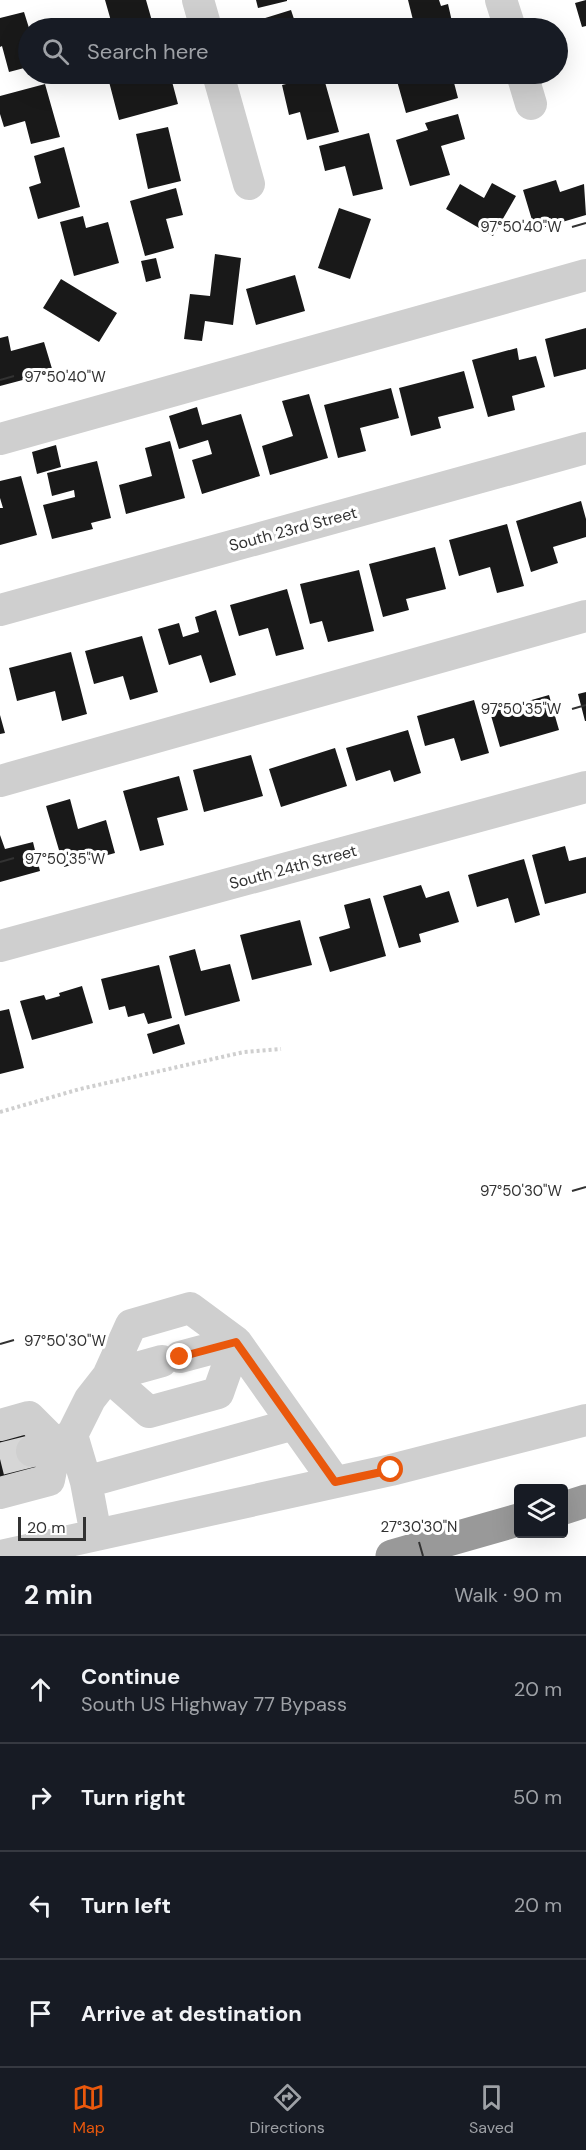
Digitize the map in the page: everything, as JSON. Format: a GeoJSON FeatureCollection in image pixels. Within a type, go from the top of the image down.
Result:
{"type":"FeatureCollection","features":[{"type":"Feature","properties":{"kind":"highway"},"geometry":{"type":"LineString","coordinates":[[568,1507],[586,1501]]}},
{"type":"Feature","properties":{"kind":"highway"},"geometry":{"type":"LineString","coordinates":[[392,1556],[514,1521]]}},
{"type":"Feature","properties":{"kind":"street"},"geometry":{"type":"LineString","coordinates":[[198,0],[203,18]]}},
{"type":"Feature","properties":{"kind":"street"},"geometry":{"type":"LineString","coordinates":[[501,0],[507,18]]}},
{"type":"Feature","properties":{"kind":"street"},"geometry":{"type":"LineString","coordinates":[[221,84],[249,184]]}},
{"type":"Feature","properties":{"kind":"street"},"geometry":{"type":"LineString","coordinates":[[525,84],[531,104]]}},
{"type":"Feature","properties":{"kind":"street"},"geometry":{"type":"LineString","coordinates":[[0,439],[586,275]]}},
{"type":"Feature","properties":{"kind":"street","name":"South 23rd Street"},"geometry":{"type":"LineString","coordinates":[[0,610],[586,448]]}},
{"type":"Feature","properties":{"kind":"street"},"geometry":{"type":"LineString","coordinates":[[0,781],[586,616]]}},
{"type":"Feature","properties":{"kind":"street","name":"South 24th Street"},"geometry":{"type":"LineString","coordinates":[[0,946],[586,787]]}},
{"type":"Feature","properties":{"kind":"street"},"geometry":{"type":"LineString","coordinates":[[0,1493],[50,1480],[53,1443],[108,1376],[131,1325],[190,1308],[236,1342],[335,1482]]}},
{"type":"Feature","properties":{"kind":"street"},"geometry":{"type":"LineString","coordinates":[[108,1376],[236,1342]]}},
{"type":"Feature","properties":{"kind":"street"},"geometry":{"type":"LineString","coordinates":[[108,1376],[149,1412],[195,1400],[218,1393],[236,1342]]}},
{"type":"Feature","properties":{"kind":"street"},"geometry":{"type":"LineString","coordinates":[[0,1425],[29,1417],[53,1443],[86,1482],[96,1535]]}},
{"type":"Feature","properties":{"kind":"street"},"geometry":{"type":"LineString","coordinates":[[14,1554],[391,1470],[586,1420]]}},
{"type":"Feature","properties":{"kind":"street"},"geometry":{"type":"LineString","coordinates":[[86,1482],[294,1424]]}},
{"type":"Feature","properties":{"kind":"path"},"geometry":{"type":"LineString","coordinates":[[0,1112],[80,1089],[243,1052],[281,1050]]}},
{"type":"Feature","properties":{"kind":"building"},"geometry":{"type":"Polygon","coordinates":[[[105,0],[146,0],[151,18],[110,18],[105,0]]]}},
{"type":"Feature","properties":{"kind":"building"},"geometry":{"type":"Polygon","coordinates":[[[256,0],[287,0],[287,1],[258,8],[256,0]]]}},
{"type":"Feature","properties":{"kind":"building"},"geometry":{"type":"Polygon","coordinates":[[[408,0],[439,0],[441,6],[448,4],[451,18],[412,18],[408,0]]]}},
{"type":"Feature","properties":{"kind":"building"},"geometry":{"type":"Polygon","coordinates":[[[586,0],[586,26],[582,27],[575,3],[586,0]]]}},
{"type":"Feature","properties":{"kind":"building"},"geometry":{"type":"Polygon","coordinates":[[[291,10],[294,18],[265,18],[291,10]]]}},
{"type":"Feature","properties":{"kind":"building"},"geometry":{"type":"Polygon","coordinates":[[[24,12],[26,18],[18,18],[18,70],[9,72],[2,46],[0,47],[0,18],[24,12]]]}},
{"type":"Feature","properties":{"kind":"building"},"geometry":{"type":"Polygon","coordinates":[[[45,84],[60,137],[31,144],[25,121],[4,127],[0,114],[0,96],[45,84]]]}},
{"type":"Feature","properties":{"kind":"building"},"geometry":{"type":"Polygon","coordinates":[[[110,84],[173,84],[178,104],[119,120],[110,84]]]}},
{"type":"Feature","properties":{"kind":"building"},"geometry":{"type":"Polygon","coordinates":[[[326,84],[339,132],[307,140],[300,112],[289,115],[282,85],[326,84]]]}},
{"type":"Feature","properties":{"kind":"building"},"geometry":{"type":"Polygon","coordinates":[[[398,84],[454,84],[458,98],[406,113],[398,84]]]}},
{"type":"Feature","properties":{"kind":"building"},"geometry":{"type":"Polygon","coordinates":[[[458,114],[465,139],[441,146],[450,175],[410,186],[396,140],[428,130],[425,123],[458,114]]]}},
{"type":"Feature","properties":{"kind":"building"},"geometry":{"type":"Polygon","coordinates":[[[168,127],[181,181],[148,189],[136,134],[168,127]]]}},
{"type":"Feature","properties":{"kind":"building"},"geometry":{"type":"Polygon","coordinates":[[[369,133],[383,189],[353,196],[345,166],[325,171],[319,146],[369,133]]]}},
{"type":"Feature","properties":{"kind":"building"},"geometry":{"type":"Polygon","coordinates":[[[64,147],[80,207],[38,219],[29,187],[41,183],[34,156],[64,147]]]}},
{"type":"Feature","properties":{"kind":"building"},"geometry":{"type":"Polygon","coordinates":[[[556,180],[560,192],[584,184],[586,215],[535,230],[523,190],[556,180]]]}},
{"type":"Feature","properties":{"kind":"building"},"geometry":{"type":"Polygon","coordinates":[[[492,183],[516,196],[493,236],[446,209],[460,184],[484,198],[492,183]]]}},
{"type":"Feature","properties":{"kind":"building"},"geometry":{"type":"Polygon","coordinates":[[[176,188],[183,215],[166,219],[174,248],[145,256],[130,201],[176,188]]]}},
{"type":"Feature","properties":{"kind":"building"},"geometry":{"type":"Polygon","coordinates":[[[339,208],[371,219],[350,279],[318,268],[339,208]]]}},
{"type":"Feature","properties":{"kind":"building"},"geometry":{"type":"Polygon","coordinates":[[[83,216],[86,228],[108,222],[119,263],[74,276],[60,222],[83,216]]]}},
{"type":"Feature","properties":{"kind":"building"},"geometry":{"type":"Polygon","coordinates":[[[215,254],[241,258],[233,325],[205,321],[202,341],[184,339],[190,294],[210,296],[215,254]]]}},
{"type":"Feature","properties":{"kind":"building"},"geometry":{"type":"Polygon","coordinates":[[[156,258],[161,278],[146,282],[141,261],[156,258]]]}},
{"type":"Feature","properties":{"kind":"building"},"geometry":{"type":"Polygon","coordinates":[[[295,275],[305,311],[256,325],[246,289],[295,275]]]}},
{"type":"Feature","properties":{"kind":"building"},"geometry":{"type":"Polygon","coordinates":[[[61,279],[117,313],[99,342],[43,308],[61,279]]]}},
{"type":"Feature","properties":{"kind":"building"},"geometry":{"type":"Polygon","coordinates":[[[586,328],[586,369],[554,377],[545,339],[586,328]]]}},
{"type":"Feature","properties":{"kind":"building"},"geometry":{"type":"Polygon","coordinates":[[[8,336],[11,351],[44,342],[53,372],[0,386],[0,338],[8,336]]]}},
{"type":"Feature","properties":{"kind":"building"},"geometry":{"type":"Polygon","coordinates":[[[517,348],[519,360],[536,356],[545,387],[512,396],[515,410],[488,417],[472,360],[517,348]]]}},
{"type":"Feature","properties":{"kind":"building"},"geometry":{"type":"Polygon","coordinates":[[[464,371],[474,408],[438,417],[441,428],[411,436],[399,388],[464,371]]]}},
{"type":"Feature","properties":{"kind":"building"},"geometry":{"type":"Polygon","coordinates":[[[391,388],[399,418],[360,428],[366,451],[338,458],[324,405],[391,388]]]}},
{"type":"Feature","properties":{"kind":"building"},"geometry":{"type":"Polygon","coordinates":[[[309,394],[328,458],[270,475],[262,446],[293,436],[282,401],[309,394]]]}},
{"type":"Feature","properties":{"kind":"building"},"geometry":{"type":"Polygon","coordinates":[[[197,407],[202,425],[241,414],[260,476],[202,494],[192,460],[212,454],[208,440],[179,449],[169,416],[197,407]]]}},
{"type":"Feature","properties":{"kind":"building"},"geometry":{"type":"Polygon","coordinates":[[[170,441],[185,498],[126,514],[119,485],[152,476],[145,448],[170,441]]]}},
{"type":"Feature","properties":{"kind":"building"},"geometry":{"type":"Polygon","coordinates":[[[56,445],[61,467],[37,474],[32,452],[56,445]]]}},
{"type":"Feature","properties":{"kind":"building"},"geometry":{"type":"Polygon","coordinates":[[[97,461],[111,518],[91,523],[93,529],[52,539],[43,505],[75,497],[74,490],[52,496],[47,473],[97,461]]]}},
{"type":"Feature","properties":{"kind":"building"},"geometry":{"type":"Polygon","coordinates":[[[21,476],[37,535],[0,545],[0,508],[3,508],[0,498],[0,481],[21,476]]]}},
{"type":"Feature","properties":{"kind":"building"},"geometry":{"type":"Polygon","coordinates":[[[581,501],[586,519],[586,537],[553,547],[558,563],[531,572],[516,521],[581,501]]]}},
{"type":"Feature","properties":{"kind":"building"},"geometry":{"type":"Polygon","coordinates":[[[507,524],[524,586],[497,593],[490,567],[459,576],[449,540],[507,524]]]}},
{"type":"Feature","properties":{"kind":"building"},"geometry":{"type":"Polygon","coordinates":[[[435,547],[446,589],[406,599],[409,610],[383,617],[369,564],[435,547]]]}},
{"type":"Feature","properties":{"kind":"building"},"geometry":{"type":"Polygon","coordinates":[[[359,570],[374,631],[328,642],[322,621],[310,624],[300,584],[359,570]]]}},
{"type":"Feature","properties":{"kind":"building"},"geometry":{"type":"Polygon","coordinates":[[[287,589],[304,649],[276,656],[268,628],[239,636],[230,605],[287,589]]]}},
{"type":"Feature","properties":{"kind":"building"},"geometry":{"type":"Polygon","coordinates":[[[216,610],[236,675],[210,683],[201,655],[169,665],[158,629],[179,623],[183,637],[199,632],[195,617],[216,610]]]}},
{"type":"Feature","properties":{"kind":"building"},"geometry":{"type":"Polygon","coordinates":[[[142,636],[158,692],[130,700],[123,676],[94,684],[85,651],[142,636]]]}},
{"type":"Feature","properties":{"kind":"building"},"geometry":{"type":"Polygon","coordinates":[[[71,652],[87,714],[62,721],[55,691],[17,701],[9,668],[71,652]]]}},
{"type":"Feature","properties":{"kind":"building"},"geometry":{"type":"Polygon","coordinates":[[[586,692],[586,721],[585,721],[578,694],[586,692]]]}},
{"type":"Feature","properties":{"kind":"building"},"geometry":{"type":"Polygon","coordinates":[[[549,695],[559,730],[500,747],[490,712],[549,695]]]}},
{"type":"Feature","properties":{"kind":"building"},"geometry":{"type":"Polygon","coordinates":[[[474,700],[489,753],[461,761],[454,738],[425,746],[417,716],[474,700]]]}},
{"type":"Feature","properties":{"kind":"building"},"geometry":{"type":"Polygon","coordinates":[[[0,715],[5,733],[0,734],[0,715]]]}},
{"type":"Feature","properties":{"kind":"building"},"geometry":{"type":"Polygon","coordinates":[[[408,730],[421,773],[394,782],[390,770],[356,781],[346,748],[408,730]]]}},
{"type":"Feature","properties":{"kind":"building"},"geometry":{"type":"Polygon","coordinates":[[[335,748],[347,786],[281,807],[269,769],[335,748]]]}},
{"type":"Feature","properties":{"kind":"building"},"geometry":{"type":"Polygon","coordinates":[[[251,755],[263,796],[204,812],[193,770],[251,755]]]}},
{"type":"Feature","properties":{"kind":"building"},"geometry":{"type":"Polygon","coordinates":[[[179,776],[188,810],[157,818],[164,845],[140,851],[123,791],[179,776]]]}},
{"type":"Feature","properties":{"kind":"building"},"geometry":{"type":"Polygon","coordinates":[[[70,799],[78,829],[106,820],[115,853],[64,867],[46,806],[70,799]]]}},
{"type":"Feature","properties":{"kind":"building"},"geometry":{"type":"Polygon","coordinates":[[[0,835],[5,849],[33,842],[40,871],[0,882],[0,835]]]}},
{"type":"Feature","properties":{"kind":"building"},"geometry":{"type":"Polygon","coordinates":[[[565,846],[569,861],[586,857],[586,893],[545,904],[532,855],[565,846]]]}},
{"type":"Feature","properties":{"kind":"building"},"geometry":{"type":"Polygon","coordinates":[[[524,859],[540,915],[515,923],[508,898],[477,907],[468,875],[524,859]]]}},
{"type":"Feature","properties":{"kind":"building"},"geometry":{"type":"Polygon","coordinates":[[[421,885],[426,898],[449,891],[459,922],[419,934],[421,942],[399,948],[383,896],[421,885]]]}},
{"type":"Feature","properties":{"kind":"building"},"geometry":{"type":"Polygon","coordinates":[[[370,898],[386,956],[330,972],[319,937],[350,928],[344,905],[370,898]]]}},
{"type":"Feature","properties":{"kind":"building"},"geometry":{"type":"Polygon","coordinates":[[[300,920],[312,965],[252,980],[240,935],[300,920]]]}},
{"type":"Feature","properties":{"kind":"building"},"geometry":{"type":"Polygon","coordinates":[[[195,949],[201,971],[230,964],[240,1001],[185,1016],[169,956],[195,949]]]}},
{"type":"Feature","properties":{"kind":"building"},"geometry":{"type":"Polygon","coordinates":[[[159,965],[172,1018],[148,1024],[144,1013],[128,1017],[125,1006],[109,1010],[101,979],[159,965]]]}},
{"type":"Feature","properties":{"kind":"building"},"geometry":{"type":"Polygon","coordinates":[[[82,986],[93,1023],[32,1040],[20,1001],[44,995],[46,1000],[60,996],[59,993],[82,986]]]}},
{"type":"Feature","properties":{"kind":"building"},"geometry":{"type":"Polygon","coordinates":[[[9,1009],[24,1068],[0,1074],[0,1011],[9,1009]]]}},
{"type":"Feature","properties":{"kind":"building"},"geometry":{"type":"Polygon","coordinates":[[[179,1024],[185,1044],[153,1054],[147,1034],[179,1024]]]}},
{"type":"Feature","properties":{"kind":"building"},"geometry":{"type":"Polygon","coordinates":[[[27,1430],[39,1478],[0,1484],[0,1437],[27,1430]]]}},
{"type":"Feature","properties":{"kind":"tunnel"},"geometry":{"type":"LineString","coordinates":[[0,1459],[32,1451]]}},
{"type":"Feature","properties":{"kind":"route"},"geometry":{"type":"LineString","coordinates":[[180,1357],[236,1342],[335,1482],[391,1470]]}}]}
